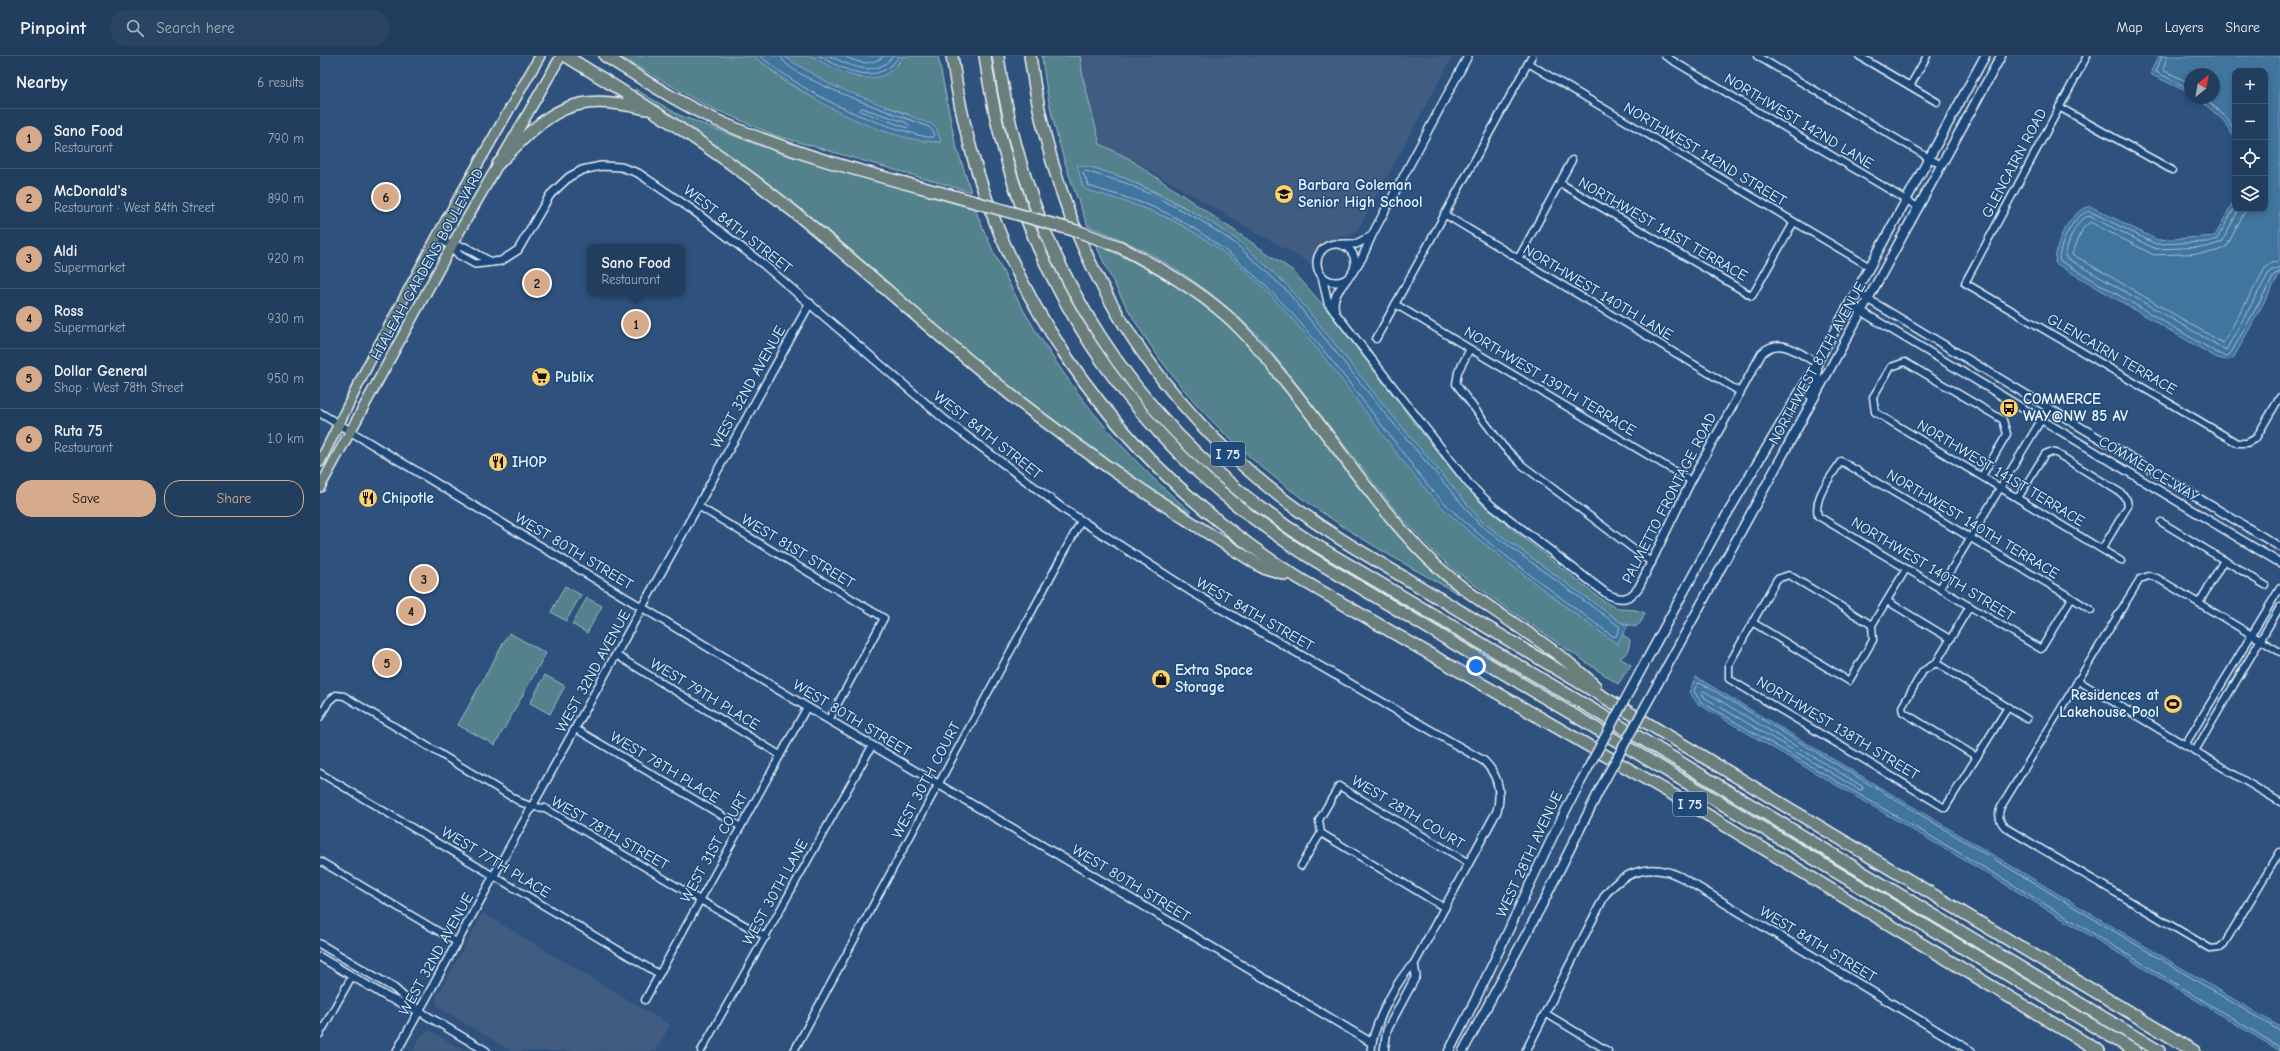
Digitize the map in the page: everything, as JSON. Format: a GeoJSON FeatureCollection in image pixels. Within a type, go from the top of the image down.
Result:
{"type":"FeatureCollection","features":[{"type":"Feature","properties":{"kind":"highway"},"geometry":{"type":"LineString","coordinates":[[566,56],[656,112],[725,160],[792,210],[986,375],[1095,458],[1159,503],[1262,567],[1300,579]]}},
{"type":"Feature","properties":{"kind":"highway"},"geometry":{"type":"LineString","coordinates":[[605,56],[715,120],[780,146],[831,163],[1080,232],[1120,247],[1156,266],[1195,290],[1228,317],[1258,347],[1380,504],[1420,550],[1449,576],[1485,604],[1576,667],[1608,699]]}},
{"type":"Feature","properties":{"kind":"highway","name":"I 75"},"geometry":{"type":"LineString","coordinates":[[952,56],[969,145],[991,215],[1019,278],[1059,345],[1112,416],[1166,474],[1230,530],[1300,579],[1691,804],[2099,1051]]}},
{"type":"Feature","properties":{"kind":"highway"},"geometry":{"type":"LineString","coordinates":[[985,56],[996,120],[1010,175],[1030,231],[1055,286],[1080,330],[1126,395],[1157,431],[1210,484],[1269,530],[1311,558],[2135,1051]]}},
{"type":"Feature","properties":{"kind":"highway"},"geometry":{"type":"LineString","coordinates":[[998,56],[1010,121],[1024,177],[1040,221],[1070,286],[1099,336],[1145,398],[1192,450],[1239,492],[1279,522],[1314,544],[1602,715],[2159,1051]]}},
{"type":"Feature","properties":{"kind":"highway","name":"I 75"},"geometry":{"type":"LineString","coordinates":[[1030,56],[1039,108],[1050,156],[1068,211],[1086,255],[1105,293],[1134,342],[1158,375],[1190,414],[1249,473],[1312,522],[2194,1051]]}},
{"type":"Feature","properties":{"kind":"highway"},"geometry":{"type":"LineString","coordinates":[[498,164],[535,126],[550,115],[570,107],[606,102],[621,103],[656,112]]}},
{"type":"Feature","properties":{"kind":"highway"},"geometry":{"type":"LineString","coordinates":[[2174,1040],[2190,1051]]}},
{"type":"Feature","properties":{"kind":"main road","name":"HIALEAH GARDENS BOULEVARD"},"geometry":{"type":"LineString","coordinates":[[320,462],[368,365],[437,237],[540,56]]}},
{"type":"Feature","properties":{"kind":"main road","name":"HIALEAH GARDENS BOULEVARD"},"geometry":{"type":"LineString","coordinates":[[320,487],[452,246],[561,56]]}},
{"type":"Feature","properties":{"kind":"main road","name":"NORTHWEST 87TH AVENUE"},"geometry":{"type":"LineString","coordinates":[[1640,672],[1717,531],[1817,363],[1985,56]]}},
{"type":"Feature","properties":{"kind":"main road","name":"NORTHWEST 87TH AVENUE"},"geometry":{"type":"LineString","coordinates":[[1463,1051],[1541,907],[1601,787],[2001,56]]}},
{"type":"Feature","properties":{"kind":"main road"},"geometry":{"type":"LineString","coordinates":[[1800,422],[1806,402],[1817,378],[1817,363]]}},
{"type":"Feature","properties":{"kind":"main road","name":"WEST 28TH AVENUE"},"geometry":{"type":"LineString","coordinates":[[1450,1051],[1474,1006],[1555,829],[1640,672]]}},
{"type":"Feature","properties":{"kind":"street"},"geometry":{"type":"LineString","coordinates":[[1337,315],[1333,304],[1334,297],[1362,258],[1372,235],[1468,56]]}},
{"type":"Feature","properties":{"kind":"street"},"geometry":{"type":"LineString","coordinates":[[1376,339],[1532,56]]}},
{"type":"Feature","properties":{"kind":"street","name":"NORTHWEST 142ND LANE"},"geometry":{"type":"LineString","coordinates":[[1665,56],[1918,207]]}},
{"type":"Feature","properties":{"kind":"street"},"geometry":{"type":"LineString","coordinates":[[1757,56],[1941,165]]}},
{"type":"Feature","properties":{"kind":"street"},"geometry":{"type":"LineString","coordinates":[[1859,56],[1937,102]]}},
{"type":"Feature","properties":{"kind":"street"},"geometry":{"type":"LineString","coordinates":[[1910,86],[1927,56]]}},
{"type":"Feature","properties":{"kind":"street","name":"GLENCAIRN ROAD"},"geometry":{"type":"LineString","coordinates":[[1965,283],[2087,56]]}},
{"type":"Feature","properties":{"kind":"street","name":"NORTHWEST 142ND STREET"},"geometry":{"type":"LineString","coordinates":[[1528,63],[1870,267]]}},
{"type":"Feature","properties":{"kind":"street"},"geometry":{"type":"LineString","coordinates":[[2059,107],[2172,170]]}},
{"type":"Feature","properties":{"kind":"street"},"geometry":{"type":"LineString","coordinates":[[1518,259],[1572,160]]}},
{"type":"Feature","properties":{"kind":"street","name":"WEST 84TH STREET"},"geometry":{"type":"LineString","coordinates":[[437,237],[452,246],[459,256],[475,264],[504,260],[516,252],[550,195],[565,180],[590,168],[618,167],[640,174],[744,249],[810,303],[944,419],[1012,472],[1080,521],[1192,592],[1476,755],[1492,771],[1499,791]]}},
{"type":"Feature","properties":{"kind":"street","name":"NORTHWEST 141ST TERRACE"},"geometry":{"type":"LineString","coordinates":[[1560,184],[1752,296],[1794,222]]}},
{"type":"Feature","properties":{"kind":"street","name":"NORTHWEST 140TH LANE"},"geometry":{"type":"LineString","coordinates":[[1444,214],[1740,392]]}},
{"type":"Feature","properties":{"kind":"street"},"geometry":{"type":"LineString","coordinates":[[1350,276],[1331,281],[1322,276],[1317,266],[1318,256],[1325,246],[1356,244],[1366,241],[1372,235]]}},
{"type":"Feature","properties":{"kind":"street"},"geometry":{"type":"LineString","coordinates":[[1341,244],[1347,246],[1354,256],[1355,262],[1350,276]]}},
{"type":"Feature","properties":{"kind":"street","name":"PALMETTO FRONTAGE ROAD"},"geometry":{"type":"LineString","coordinates":[[1322,276],[1328,303],[1469,484],[1492,506],[1607,594],[1616,599],[1625,599],[1633,595],[1652,563],[1691,481],[1762,353],[1769,346],[1785,346],[1817,363]]}},
{"type":"Feature","properties":{"kind":"street","name":"GLENCAIRN TERRACE"},"geometry":{"type":"LineString","coordinates":[[1965,283],[2237,443],[2247,443],[2256,438],[2280,396]]}},
{"type":"Feature","properties":{"kind":"street","name":"COMMERCE WAY"},"geometry":{"type":"LineString","coordinates":[[1856,292],[2280,547]]}},
{"type":"Feature","properties":{"kind":"street","name":"WEST 32ND AVENUE"},"geometry":{"type":"LineString","coordinates":[[397,1051],[495,876],[810,303]]}},
{"type":"Feature","properties":{"kind":"street","name":"NORTHWEST 139TH TERRACE"},"geometry":{"type":"LineString","coordinates":[[1395,304],[1691,481]]}},
{"type":"Feature","properties":{"kind":"street","name":"COMMERCE WAY"},"geometry":{"type":"LineString","coordinates":[[1849,304],[2280,563]]}},
{"type":"Feature","properties":{"kind":"street"},"geometry":{"type":"LineString","coordinates":[[1470,349],[1458,372],[1456,384],[1503,446],[1546,486],[1652,563]]}},
{"type":"Feature","properties":{"kind":"street","name":"NORTHWEST 141ST TERRACE"},"geometry":{"type":"LineString","coordinates":[[1982,476],[2007,434],[2003,420],[1905,362],[1898,363],[1891,367],[1873,397],[1875,412],[2121,561]]}},
{"type":"Feature","properties":{"kind":"street"},"geometry":{"type":"LineString","coordinates":[[1940,588],[2049,408]]}},
{"type":"Feature","properties":{"kind":"street","name":"WEST 80TH STREET"},"geometry":{"type":"LineString","coordinates":[[320,413],[872,746],[1372,1043]]}},
{"type":"Feature","properties":{"kind":"street"},"geometry":{"type":"LineString","coordinates":[[2018,498],[2045,454],[2050,452],[2056,453],[2121,493],[2127,500],[2128,506],[2102,549]]}},
{"type":"Feature","properties":{"kind":"street","name":"NORTHWEST 140TH STREET"},"geometry":{"type":"LineString","coordinates":[[1841,460],[1818,500],[1816,508],[1818,516],[1906,569],[2041,649],[2072,598]]}},
{"type":"Feature","properties":{"kind":"street","name":"NORTHWEST 140TH TERRACE"},"geometry":{"type":"LineString","coordinates":[[1841,460],[2091,610]]}},
{"type":"Feature","properties":{"kind":"street","name":"WEST 81ST STREET"},"geometry":{"type":"LineString","coordinates":[[698,506],[884,618],[829,720]]}},
{"type":"Feature","properties":{"kind":"street","name":"WEST 30TH COURT"},"geometry":{"type":"LineString","coordinates":[[794,1051],[1080,521]]}},
{"type":"Feature","properties":{"kind":"street"},"geometry":{"type":"LineString","coordinates":[[2161,522],[2265,585]]}},
{"type":"Feature","properties":{"kind":"street"},"geometry":{"type":"LineString","coordinates":[[2199,603],[2224,560]]}},
{"type":"Feature","properties":{"kind":"street"},"geometry":{"type":"LineString","coordinates":[[1872,625],[1789,575],[1782,576],[1777,579],[1752,622],[1849,680],[1873,640],[1872,625],[1906,569]]}},
{"type":"Feature","properties":{"kind":"street"},"geometry":{"type":"LineString","coordinates":[[2280,652],[2156,577],[2149,576],[2140,579],[2077,680],[2000,809],[2000,819],[2005,827],[2211,949],[2219,948],[2225,943],[2280,852]]}},
{"type":"Feature","properties":{"kind":"street"},"geometry":{"type":"LineString","coordinates":[[2186,745],[2280,588]]}},
{"type":"Feature","properties":{"kind":"street"},"geometry":{"type":"LineString","coordinates":[[1887,601],[1950,639]]}},
{"type":"Feature","properties":{"kind":"street"},"geometry":{"type":"LineString","coordinates":[[1970,606],[1936,663],[1923,671],[1902,707],[1904,712],[1977,757],[2008,707]]}},
{"type":"Feature","properties":{"kind":"street"},"geometry":{"type":"LineString","coordinates":[[2195,751],[2280,607]]}},
{"type":"Feature","properties":{"kind":"street","name":"NORTHWEST 138TH STREET"},"geometry":{"type":"LineString","coordinates":[[1752,622],[1729,664],[1729,679],[1946,808],[1977,757]]}},
{"type":"Feature","properties":{"kind":"street","name":"WEST 79TH PLACE"},"geometry":{"type":"LineString","coordinates":[[616,655],[780,755]]}},
{"type":"Feature","properties":{"kind":"street"},"geometry":{"type":"LineString","coordinates":[[1936,663],[2027,719]]}},
{"type":"Feature","properties":{"kind":"street"},"geometry":{"type":"LineString","coordinates":[[2077,680],[2280,802]]}},
{"type":"Feature","properties":{"kind":"street","name":"WEST 78TH STREET"},"geometry":{"type":"LineString","coordinates":[[320,717],[329,701],[336,695],[344,696],[520,802],[533,807],[545,808],[700,900],[766,936]]}},
{"type":"Feature","properties":{"kind":"street","name":"WEST 31ST COURT"},"geometry":{"type":"LineString","coordinates":[[645,1000],[807,707]]}},
{"type":"Feature","properties":{"kind":"street","name":"WEST 78TH PLACE"},"geometry":{"type":"LineString","coordinates":[[576,729],[741,827]]}},
{"type":"Feature","properties":{"kind":"street","name":"WEST 30TH LANE"},"geometry":{"type":"LineString","coordinates":[[702,1051],[872,746]]}},
{"type":"Feature","properties":{"kind":"street","name":"WEST 77TH PLACE"},"geometry":{"type":"LineString","coordinates":[[320,773],[659,974]]}},
{"type":"Feature","properties":{"kind":"street","name":"WEST 28TH COURT"},"geometry":{"type":"LineString","coordinates":[[1321,833],[1319,820],[1339,786],[1469,863]]}},
{"type":"Feature","properties":{"kind":"street","name":"WEST 28TH COURT"},"geometry":{"type":"LineString","coordinates":[[1371,1051],[1372,1043],[1381,1017],[1406,970],[1414,964],[1497,811],[1499,791]]}},
{"type":"Feature","properties":{"kind":"street"},"geometry":{"type":"LineString","coordinates":[[1301,866],[1321,833],[1445,908]]}},
{"type":"Feature","properties":{"kind":"street"},"geometry":{"type":"LineString","coordinates":[[320,861],[458,943]]}},
{"type":"Feature","properties":{"kind":"street","name":"WEST 84TH STREET"},"geometry":{"type":"LineString","coordinates":[[1545,1013],[1605,895],[1612,886],[1626,876],[1647,870],[1666,871],[1681,876],[1971,1051]]}},
{"type":"Feature","properties":{"kind":"street"},"geometry":{"type":"LineString","coordinates":[[320,944],[394,988],[419,1011]]}},
{"type":"Feature","properties":{"kind":"street"},"geometry":{"type":"LineString","coordinates":[[320,957],[387,997],[419,1011],[486,1051]]}},
{"type":"Feature","properties":{"kind":"street","name":"WEST 28TH COURT"},"geometry":{"type":"LineString","coordinates":[[1384,1051],[1387,1030],[1416,976],[1414,964]]}},
{"type":"Feature","properties":{"kind":"street"},"geometry":{"type":"LineString","coordinates":[[320,1034],[352,976]]}},
{"type":"Feature","properties":{"kind":"street"},"geometry":{"type":"LineString","coordinates":[[1526,1051],[1545,1013],[1608,1051]]}},
{"type":"Feature","properties":{"kind":"shaded area","name":"Barbara Goleman Senior High School"},"geometry":{"type":"Polygon","coordinates":[[[1080,56],[1453,56],[1357,231],[1349,236],[1340,236],[1325,243],[1315,252],[1313,265],[1128,158],[1100,144],[1083,78],[1080,56]]]}},
{"type":"Feature","properties":{"kind":"shaded area"},"geometry":{"type":"Polygon","coordinates":[[[483,913],[670,1025],[656,1051],[511,1051],[438,1007],[436,998],[483,913]]]}},
{"type":"Feature","properties":{"kind":"shaded area"},"geometry":{"type":"Polygon","coordinates":[[[431,1031],[464,1051],[413,1051],[422,1034],[431,1031]]]}},
{"type":"Feature","properties":{"kind":"green space"},"geometry":{"type":"Polygon","coordinates":[[[619,56],[754,56],[783,80],[812,97],[868,125],[925,141],[940,142],[908,114],[855,96],[831,85],[783,56],[811,56],[859,78],[898,64],[903,56],[938,56],[955,142],[971,192],[774,135],[703,104],[619,56]]]}},
{"type":"Feature","properties":{"kind":"green space"},"geometry":{"type":"Polygon","coordinates":[[[1042,56],[1080,56],[1083,78],[1100,144],[1128,158],[1292,270],[1330,313],[1418,428],[1463,484],[1481,503],[1605,602],[1619,609],[1636,610],[1645,613],[1641,622],[1635,627],[1620,622],[1482,522],[1386,408],[1289,287],[1239,241],[1202,217],[1164,196],[1127,179],[1094,168],[1087,190],[1131,203],[1174,221],[1213,244],[1249,273],[1282,307],[1313,343],[1428,491],[1458,522],[1514,567],[1616,643],[1622,634],[1630,640],[1628,652],[1620,658],[1631,665],[1618,684],[1505,607],[1454,570],[1433,551],[1400,516],[1261,339],[1222,303],[1181,272],[1159,259],[1137,247],[1088,226],[1065,164],[1053,121],[1042,56]]]}},
{"type":"Feature","properties":{"kind":"green space"},"geometry":{"type":"Polygon","coordinates":[[[635,89],[679,115],[779,153],[975,209],[1015,294],[1038,335],[1064,374],[1093,412],[1123,447],[1156,481],[1191,512],[1188,516],[1102,456],[1018,393],[945,334],[823,227],[731,158],[635,92],[635,89]]]}},
{"type":"Feature","properties":{"kind":"green space"},"geometry":{"type":"Polygon","coordinates":[[[1096,245],[1142,266],[1185,292],[1206,307],[1244,340],[1297,404],[1368,496],[1462,593],[1461,595],[1346,528],[1294,492],[1246,453],[1201,410],[1162,361],[1127,307],[1096,245]]]}},
{"type":"Feature","properties":{"kind":"green space"},"geometry":{"type":"Polygon","coordinates":[[[565,586],[581,595],[566,621],[551,612],[565,586]]]}},
{"type":"Feature","properties":{"kind":"green space"},"geometry":{"type":"Polygon","coordinates":[[[587,598],[602,606],[587,633],[572,624],[587,598]]]}},
{"type":"Feature","properties":{"kind":"green space"},"geometry":{"type":"Polygon","coordinates":[[[509,633],[546,653],[495,745],[458,725],[509,633]]]}},
{"type":"Feature","properties":{"kind":"green space"},"geometry":{"type":"Polygon","coordinates":[[[545,675],[565,686],[550,714],[530,703],[545,675]]]}},
{"type":"Feature","properties":{"kind":"water"},"geometry":{"type":"Polygon","coordinates":[[[754,56],[783,56],[831,85],[931,124],[936,128],[941,142],[917,140],[892,134],[867,125],[817,100],[794,86],[754,56]]]}},
{"type":"Feature","properties":{"kind":"water"},"geometry":{"type":"Polygon","coordinates":[[[811,56],[903,56],[893,68],[883,75],[872,78],[847,74],[811,56]]]}},
{"type":"Feature","properties":{"kind":"water"},"geometry":{"type":"Polygon","coordinates":[[[2159,56],[2280,56],[2280,273],[2234,357],[2228,360],[2217,358],[2055,263],[2058,246],[2065,229],[2075,215],[2090,206],[2157,240],[2215,236],[2232,204],[2232,212],[2268,212],[2268,68],[2232,68],[2232,135],[2224,121],[2205,104],[2220,104],[2220,68],[2184,68],[2184,90],[2152,75],[2151,71],[2159,56]]]}},
{"type":"Feature","properties":{"kind":"water"},"geometry":{"type":"Polygon","coordinates":[[[1077,165],[1094,168],[1127,179],[1202,217],[1239,241],[1289,287],[1386,408],[1482,522],[1620,622],[1628,626],[1617,644],[1491,549],[1458,522],[1438,503],[1399,457],[1313,343],[1282,307],[1249,274],[1213,245],[1174,221],[1142,207],[1087,190],[1083,187],[1077,165]]]}},
{"type":"Feature","properties":{"kind":"water"},"geometry":{"type":"Polygon","coordinates":[[[1696,677],[2280,1027],[2280,1051],[2000,881],[1698,704],[1689,692],[1696,677]]]}},
{"type":"Feature","properties":{"kind":"place","name":"Barbara Goleman Senior High School"},"geometry":{"type":"Point","coordinates":[1284,194]}},
{"type":"Feature","properties":{"kind":"place","name":"Ruta 75"},"geometry":{"type":"Point","coordinates":[386,197]}},
{"type":"Feature","properties":{"kind":"place","name":"McDonald's"},"geometry":{"type":"Point","coordinates":[537,283]}},
{"type":"Feature","properties":{"kind":"place","name":"Sano Food"},"geometry":{"type":"Point","coordinates":[636,324]}},
{"type":"Feature","properties":{"kind":"place","name":"Publix"},"geometry":{"type":"Point","coordinates":[541,377]}},
{"type":"Feature","properties":{"kind":"place","name":"COMMERCE WAY@NW 85 AV"},"geometry":{"type":"Point","coordinates":[2009,408]}},
{"type":"Feature","properties":{"kind":"place","name":"IHOP"},"geometry":{"type":"Point","coordinates":[498,462]}},
{"type":"Feature","properties":{"kind":"place","name":"Chipotle"},"geometry":{"type":"Point","coordinates":[368,498]}},
{"type":"Feature","properties":{"kind":"place","name":"Aldi"},"geometry":{"type":"Point","coordinates":[424,579]}},
{"type":"Feature","properties":{"kind":"place","name":"Ross"},"geometry":{"type":"Point","coordinates":[411,611]}},
{"type":"Feature","properties":{"kind":"place","name":"Dollar General"},"geometry":{"type":"Point","coordinates":[387,663]}},
{"type":"Feature","properties":{"kind":"place","name":"Extra Space Storage"},"geometry":{"type":"Point","coordinates":[1161,679]}},
{"type":"Feature","properties":{"kind":"place","name":"Residences at Lakehouse Pool"},"geometry":{"type":"Point","coordinates":[2173,704]}}]}
